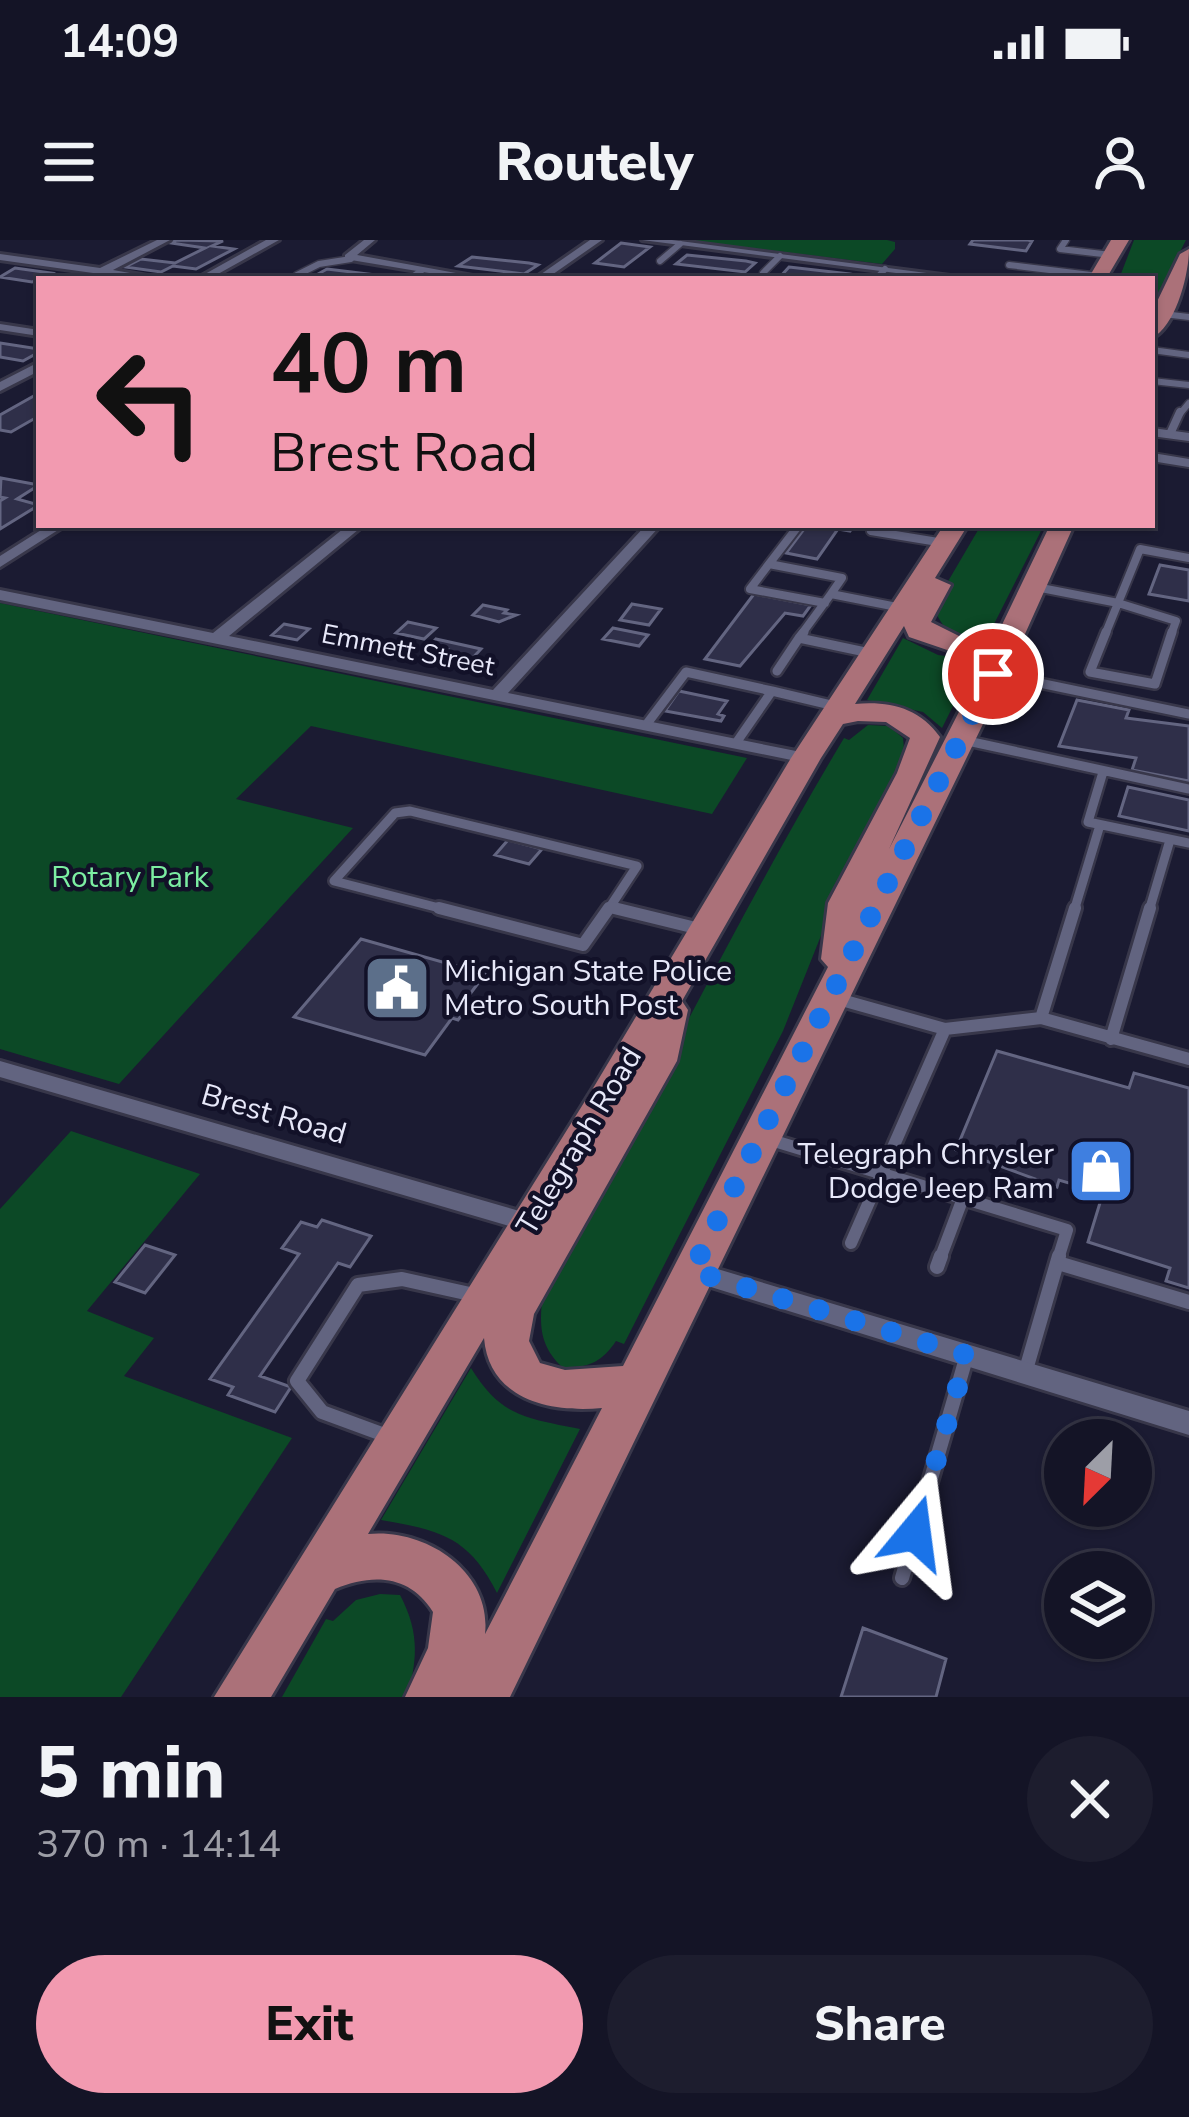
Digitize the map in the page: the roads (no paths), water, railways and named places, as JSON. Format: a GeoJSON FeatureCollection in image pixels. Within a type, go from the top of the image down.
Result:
{"type":"FeatureCollection","features":[{"type":"Feature","properties":{"kind":"main road"},"geometry":{"type":"LineString","coordinates":[[1105,276],[1117,263],[1114,250]]}},
{"type":"Feature","properties":{"kind":"main road"},"geometry":{"type":"LineString","coordinates":[[1156,322],[1182,284],[1188,258]]}},
{"type":"Feature","properties":{"kind":"main road"},"geometry":{"type":"LineString","coordinates":[[972,528],[917,622],[919,631],[959,646],[1009,640]]}},
{"type":"Feature","properties":{"kind":"main road"},"geometry":{"type":"LineString","coordinates":[[482,1697],[993,674],[1061,528]]}},
{"type":"Feature","properties":{"kind":"main road","name":"Telegraph Road"},"geometry":{"type":"LineString","coordinates":[[241,1697],[806,758],[950,534]]}},
{"type":"Feature","properties":{"kind":"main road"},"geometry":{"type":"LineString","coordinates":[[833,989],[845,903],[912,773],[925,737],[915,724],[887,711],[835,712]]}},
{"type":"Feature","properties":{"kind":"main road"},"geometry":{"type":"LineString","coordinates":[[636,1383],[574,1393],[534,1383],[512,1366],[505,1349],[506,1329],[658,1061],[676,977]]}},
{"type":"Feature","properties":{"kind":"main road"},"geometry":{"type":"LineString","coordinates":[[316,1573],[346,1560],[375,1555],[422,1564],[441,1581],[460,1613],[460,1631],[432,1697]]}},
{"type":"Feature","properties":{"kind":"street"},"geometry":{"type":"LineString","coordinates":[[102,271],[165,240]]}},
{"type":"Feature","properties":{"kind":"street"},"geometry":{"type":"LineString","coordinates":[[207,276],[274,240]]}},
{"type":"Feature","properties":{"kind":"street"},"geometry":{"type":"LineString","coordinates":[[370,240],[349,254],[351,259],[461,276]]}},
{"type":"Feature","properties":{"kind":"street"},"geometry":{"type":"LineString","coordinates":[[543,276],[597,240]]}},
{"type":"Feature","properties":{"kind":"street"},"geometry":{"type":"LineString","coordinates":[[647,240],[915,276]]}},
{"type":"Feature","properties":{"kind":"street"},"geometry":{"type":"LineString","coordinates":[[0,257],[138,276]]}},
{"type":"Feature","properties":{"kind":"street"},"geometry":{"type":"LineString","coordinates":[[0,327],[36,333]]}},
{"type":"Feature","properties":{"kind":"street"},"geometry":{"type":"LineString","coordinates":[[0,387],[36,368]]}},
{"type":"Feature","properties":{"kind":"street"},"geometry":{"type":"LineString","coordinates":[[0,563],[54,528]]}},
{"type":"Feature","properties":{"kind":"street"},"geometry":{"type":"LineString","coordinates":[[217,639],[352,528]]}},
{"type":"Feature","properties":{"kind":"street"},"geometry":{"type":"LineString","coordinates":[[497,695],[651,528]]}},
{"type":"Feature","properties":{"kind":"street","name":"Emmett Street"},"geometry":{"type":"LineString","coordinates":[[0,595],[806,758]]}},
{"type":"Feature","properties":{"kind":"street","name":"Brest Road"},"geometry":{"type":"LineString","coordinates":[[0,1069],[530,1223]]}},
{"type":"Feature","properties":{"kind":"street"},"geometry":{"type":"LineString","coordinates":[[692,1271],[1189,1423]]}},
{"type":"Feature","properties":{"kind":"lane"},"geometry":{"type":"LineString","coordinates":[[1066,240],[1060,248],[1114,250]]}},
{"type":"Feature","properties":{"kind":"lane"},"geometry":{"type":"LineString","coordinates":[[660,261],[680,244]]}},
{"type":"Feature","properties":{"kind":"lane"},"geometry":{"type":"LineString","coordinates":[[763,274],[781,256]]}},
{"type":"Feature","properties":{"kind":"lane"},"geometry":{"type":"LineString","coordinates":[[297,275],[320,264],[351,259]]}},
{"type":"Feature","properties":{"kind":"lane"},"geometry":{"type":"LineString","coordinates":[[1009,265],[1089,276]]}},
{"type":"Feature","properties":{"kind":"lane"},"geometry":{"type":"LineString","coordinates":[[414,276],[422,271]]}},
{"type":"Feature","properties":{"kind":"lane"},"geometry":{"type":"LineString","coordinates":[[1156,322],[1189,317]]}},
{"type":"Feature","properties":{"kind":"lane"},"geometry":{"type":"LineString","coordinates":[[1155,350],[1189,355]]}},
{"type":"Feature","properties":{"kind":"lane"},"geometry":{"type":"LineString","coordinates":[[1155,381],[1189,385]]}},
{"type":"Feature","properties":{"kind":"lane"},"geometry":{"type":"LineString","coordinates":[[1170,434],[1185,403],[1189,404]]}},
{"type":"Feature","properties":{"kind":"lane"},"geometry":{"type":"LineString","coordinates":[[1155,432],[1189,437]]}},
{"type":"Feature","properties":{"kind":"lane"},"geometry":{"type":"LineString","coordinates":[[1155,458],[1189,463]]}},
{"type":"Feature","properties":{"kind":"lane"},"geometry":{"type":"LineString","coordinates":[[797,528],[750,589],[902,608]]}},
{"type":"Feature","properties":{"kind":"lane"},"geometry":{"type":"LineString","coordinates":[[873,528],[871,531],[950,534]]}},
{"type":"Feature","properties":{"kind":"lane"},"geometry":{"type":"LineString","coordinates":[[1036,587],[1117,603],[1176,621],[1155,684],[1090,672],[1117,603],[1140,549],[1189,558]]}},
{"type":"Feature","properties":{"kind":"lane"},"geometry":{"type":"LineString","coordinates":[[769,564],[842,578],[777,671]]}},
{"type":"Feature","properties":{"kind":"lane"},"geometry":{"type":"LineString","coordinates":[[1173,632],[1189,634]]}},
{"type":"Feature","properties":{"kind":"lane"},"geometry":{"type":"LineString","coordinates":[[799,638],[873,653]]}},
{"type":"Feature","properties":{"kind":"lane"},"geometry":{"type":"LineString","coordinates":[[646,725],[686,672],[772,691],[835,712]]}},
{"type":"Feature","properties":{"kind":"lane"},"geometry":{"type":"LineString","coordinates":[[993,674],[1189,714]]}},
{"type":"Feature","properties":{"kind":"lane"},"geometry":{"type":"LineString","coordinates":[[736,743],[772,691]]}},
{"type":"Feature","properties":{"kind":"lane"},"geometry":{"type":"LineString","coordinates":[[959,739],[1189,789]]}},
{"type":"Feature","properties":{"kind":"lane"},"geometry":{"type":"LineString","coordinates":[[1103,772],[1088,822],[1189,843]]}},
{"type":"Feature","properties":{"kind":"lane"},"geometry":{"type":"LineString","coordinates":[[410,811],[637,866],[610,907],[584,945],[334,881],[394,813],[410,811]]}},
{"type":"Feature","properties":{"kind":"lane"},"geometry":{"type":"LineString","coordinates":[[1041,1018],[1100,825]]}},
{"type":"Feature","properties":{"kind":"lane"},"geometry":{"type":"LineString","coordinates":[[1112,1039],[1170,840]]}},
{"type":"Feature","properties":{"kind":"lane"},"geometry":{"type":"LineString","coordinates":[[610,907],[704,929]]}},
{"type":"Feature","properties":{"kind":"lane"},"geometry":{"type":"LineString","coordinates":[[833,989],[945,1029],[1041,1018],[1188,1055]]}},
{"type":"Feature","properties":{"kind":"lane"},"geometry":{"type":"LineString","coordinates":[[851,1243],[945,1029]]}},
{"type":"Feature","properties":{"kind":"lane"},"geometry":{"type":"LineString","coordinates":[[759,1136],[1067,1230],[1024,1373]]}},
{"type":"Feature","properties":{"kind":"lane"},"geometry":{"type":"LineString","coordinates":[[937,1267],[963,1198]]}},
{"type":"Feature","properties":{"kind":"lane"},"geometry":{"type":"LineString","coordinates":[[1058,1263],[1189,1302]]}},
{"type":"Feature","properties":{"kind":"lane"},"geometry":{"type":"LineString","coordinates":[[398,1439],[317,1411],[302,1396],[297,1381],[358,1285],[369,1279],[406,1279],[482,1296]]}},
{"type":"Feature","properties":{"kind":"lane"},"geometry":{"type":"LineString","coordinates":[[902,1578],[967,1355]]}},
{"type":"Feature","properties":{"kind":"place","name":"Michigan State Police Metro South Post"},"geometry":{"type":"Point","coordinates":[397,988]}},
{"type":"Feature","properties":{"kind":"place","name":"Telegraph Chrysler Dodge Jeep Ram"},"geometry":{"type":"Point","coordinates":[1101,1171]}},
{"type":"Feature","properties":{"kind":"park label","name":"Rotary Park"},"geometry":{"type":"Point","coordinates":[130,877]}}]}
